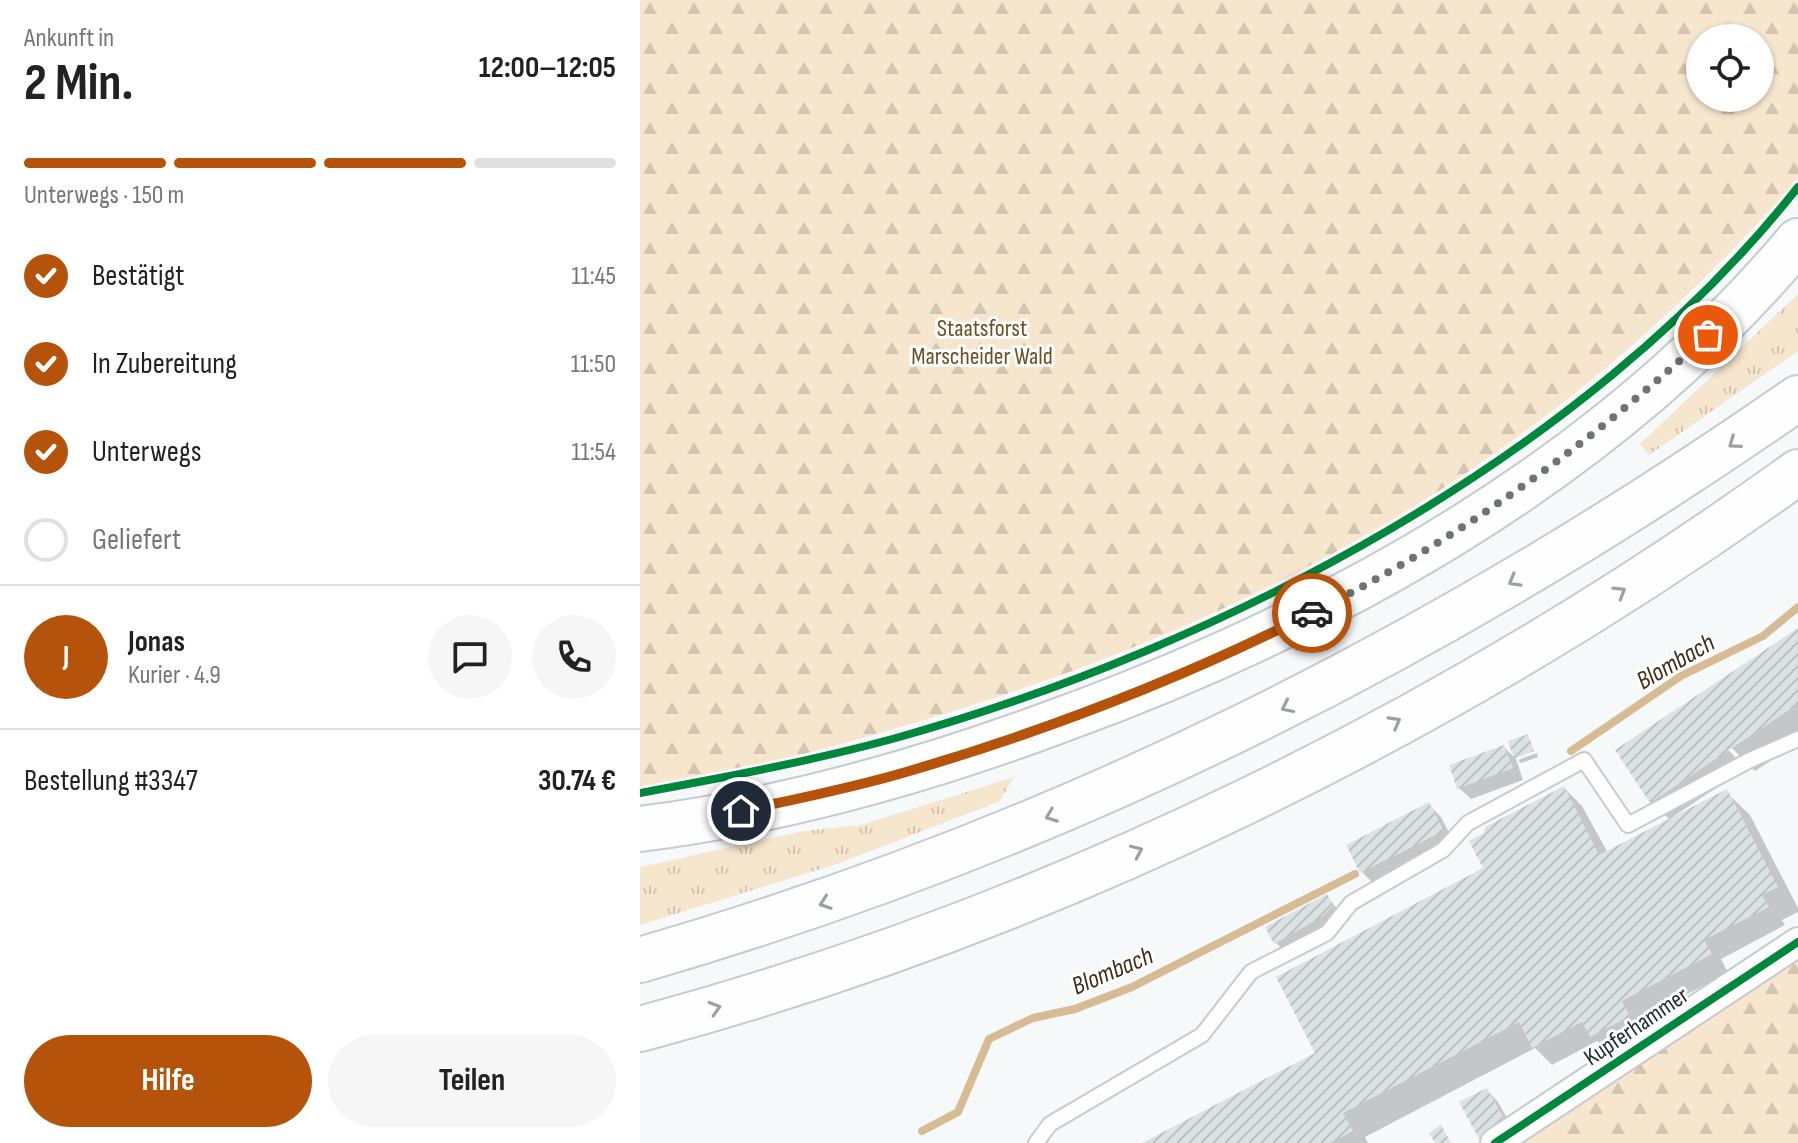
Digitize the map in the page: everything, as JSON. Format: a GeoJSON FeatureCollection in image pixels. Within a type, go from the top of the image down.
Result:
{"type":"FeatureCollection","features":[{"type":"Feature","properties":{"kind":"main road"},"geometry":{"type":"LineString","coordinates":[[640,829],[741,811],[903,773],[1024,734],[1198,666],[1352,593],[1502,502],[1591,437],[1727,317],[1798,241]]}},
{"type":"Feature","properties":{"kind":"main road"},"geometry":{"type":"LineString","coordinates":[[640,960],[800,912],[899,877],[1072,808],[1291,705],[1411,641],[1596,533],[1798,398]]}},
{"type":"Feature","properties":{"kind":"main road"},"geometry":{"type":"LineString","coordinates":[[640,1029],[818,977],[988,913],[1182,831],[1435,701],[1630,585],[1798,472]]}},
{"type":"Feature","properties":{"kind":"street","name":"Kupferhammer"},"geometry":{"type":"LineString","coordinates":[[1495,1143],[1798,942]]}},
{"type":"Feature","properties":{"kind":"lane"},"geometry":{"type":"LineString","coordinates":[[1036,1143],[1050,1124],[1202,1035],[1251,972],[1327,933],[1351,903],[1443,850],[1468,823],[1584,760],[1628,825],[1748,761],[1798,739]]}},
{"type":"Feature","properties":{"kind":"green space","name":"Staatsforst Marscheider Wald"},"geometry":{"type":"Polygon","coordinates":[[[640,0],[1798,0],[1798,178],[1707,276],[1611,363],[1511,442],[1406,511],[1296,573],[1181,627],[1060,675],[898,728],[752,767],[640,787],[640,0]]]}},
{"type":"Feature","properties":{"kind":"green space"},"geometry":{"type":"Polygon","coordinates":[[[1798,294],[1798,351],[1649,455],[1640,444],[1798,294]]]}},
{"type":"Feature","properties":{"kind":"green space"},"geometry":{"type":"Polygon","coordinates":[[[1014,777],[1000,801],[837,864],[640,925],[640,867],[804,831],[861,825],[1014,777]]]}},
{"type":"Feature","properties":{"kind":"green space"},"geometry":{"type":"Polygon","coordinates":[[[1798,954],[1798,1143],[1514,1143],[1798,954]]]}},
{"type":"Feature","properties":{"kind":"building"},"geometry":{"type":"Polygon","coordinates":[[[1798,628],[1798,704],[1650,803],[1615,750],[1798,628]]]}},
{"type":"Feature","properties":{"kind":"building"},"geometry":{"type":"Polygon","coordinates":[[[1528,734],[1534,751],[1514,759],[1508,741],[1528,734]]]}},
{"type":"Feature","properties":{"kind":"building"},"geometry":{"type":"Polygon","coordinates":[[[1504,745],[1513,768],[1457,789],[1449,765],[1504,745]]]}},
{"type":"Feature","properties":{"kind":"building"},"geometry":{"type":"Polygon","coordinates":[[[1564,786],[1599,855],[1727,789],[1778,887],[1762,895],[1769,907],[1704,940],[1712,954],[1622,1001],[1630,1016],[1590,1037],[1582,1022],[1532,1048],[1519,1022],[1343,1113],[1353,1131],[1330,1143],[1142,1143],[1315,1053],[1276,977],[1483,868],[1469,841],[1484,833],[1485,827],[1564,786]]]}},
{"type":"Feature","properties":{"kind":"building"},"geometry":{"type":"Polygon","coordinates":[[[1429,802],[1444,831],[1360,873],[1346,845],[1429,802]]]}},
{"type":"Feature","properties":{"kind":"building"},"geometry":{"type":"Polygon","coordinates":[[[1327,894],[1334,905],[1323,916],[1274,944],[1265,927],[1327,894]]]}},
{"type":"Feature","properties":{"kind":"building"},"geometry":{"type":"Polygon","coordinates":[[[1487,1088],[1507,1124],[1479,1139],[1459,1102],[1487,1088]]]}},
{"type":"Feature","properties":{"kind":"building"},"geometry":{"type":"Polygon","coordinates":[[[1441,1125],[1451,1143],[1435,1143],[1429,1133],[1441,1125]]]}},
{"type":"Feature","properties":{"kind":"waterway","name":"Blombach"},"geometry":{"type":"LineString","coordinates":[[1571,751],[1681,676],[1763,636],[1798,607]]}},
{"type":"Feature","properties":{"kind":"waterway","name":"Blombach"},"geometry":{"type":"LineString","coordinates":[[922,1131],[958,1112],[989,1039],[1033,1018],[1075,1009],[1132,987],[1355,874]]}},
{"type":"Feature","properties":{"kind":"cycle path"},"geometry":{"type":"LineString","coordinates":[[640,793],[864,746],[1020,699],[1145,651],[1268,595],[1389,530],[1505,456],[1613,374],[1711,284],[1798,187]]}},
{"type":"Feature","properties":{"kind":"cycle path"},"geometry":{"type":"LineString","coordinates":[[1495,1143],[1798,942]]}},
{"type":"Feature","properties":{"kind":"way so far"},"geometry":{"type":"LineString","coordinates":[[1312,613],[1428,549],[1502,502],[1591,437],[1708,335]]}},
{"type":"Feature","properties":{"kind":"route"},"geometry":{"type":"LineString","coordinates":[[741,811],[903,773],[974,751],[1111,702],[1242,647],[1312,613]]}}]}
